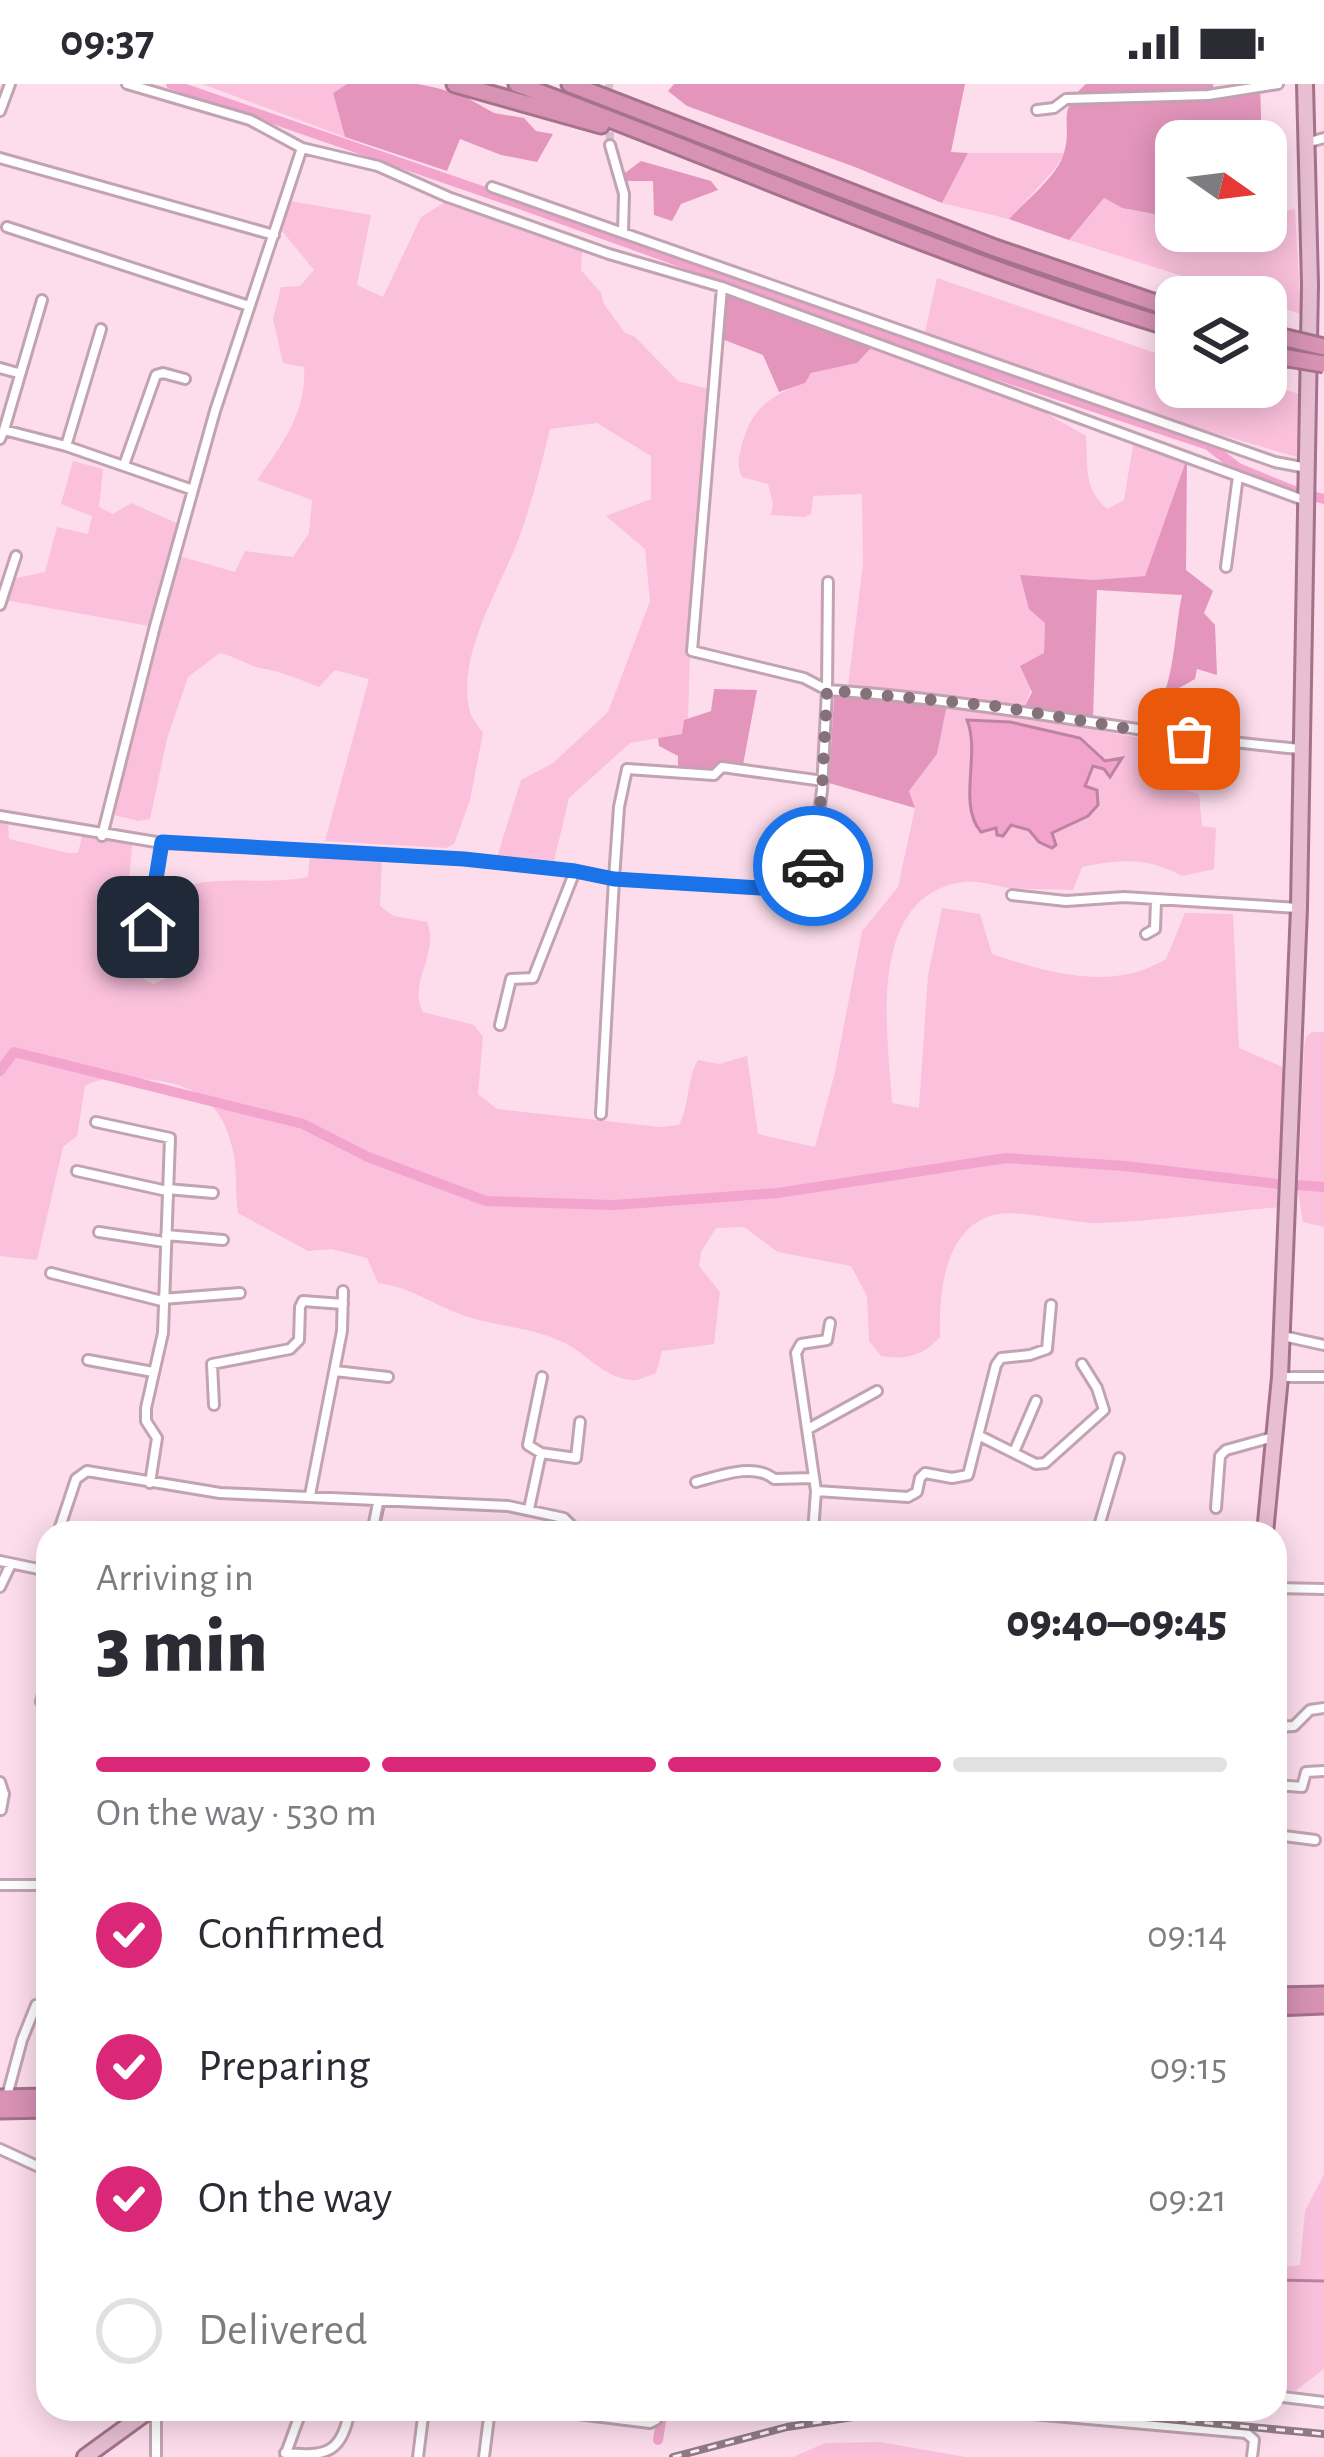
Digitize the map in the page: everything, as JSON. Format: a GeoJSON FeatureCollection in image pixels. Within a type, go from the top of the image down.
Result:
{"type":"FeatureCollection","features":[{"type":"Feature","properties":{"kind":"highway"},"geometry":{"type":"LineString","coordinates":[[455,84],[679,147]]}},
{"type":"Feature","properties":{"kind":"highway"},"geometry":{"type":"LineString","coordinates":[[517,84],[980,265],[1155,323]]}},
{"type":"Feature","properties":{"kind":"highway"},"geometry":{"type":"LineString","coordinates":[[574,85],[995,248],[1155,303]]}},
{"type":"Feature","properties":{"kind":"highway"},"geometry":{"type":"LineString","coordinates":[[1287,338],[1324,347]]}},
{"type":"Feature","properties":{"kind":"highway"},"geometry":{"type":"LineString","coordinates":[[1287,358],[1324,364]]}},
{"type":"Feature","properties":{"kind":"highway"},"geometry":{"type":"LineString","coordinates":[[1287,1996],[1324,1995]]}},
{"type":"Feature","properties":{"kind":"highway"},"geometry":{"type":"LineString","coordinates":[[1287,2007],[1324,2006]]}},
{"type":"Feature","properties":{"kind":"highway"},"geometry":{"type":"LineString","coordinates":[[2,2102],[36,2098]]}},
{"type":"Feature","properties":{"kind":"highway"},"geometry":{"type":"LineString","coordinates":[[2,2102],[36,2107]]}},
{"type":"Feature","properties":{"kind":"main road"},"geometry":{"type":"LineString","coordinates":[[1266,1521],[1282,1335],[1313,510],[1307,468],[1317,284],[1305,84]]}},
{"type":"Feature","properties":{"kind":"main road"},"geometry":{"type":"LineString","coordinates":[[85,2457],[136,2421]]}},
{"type":"Feature","properties":{"kind":"street"},"geometry":{"type":"LineString","coordinates":[[0,111],[10,84]]}},
{"type":"Feature","properties":{"kind":"street"},"geometry":{"type":"LineString","coordinates":[[127,84],[250,120],[302,148],[378,166],[609,254],[722,287],[1238,476],[1313,510]]}},
{"type":"Feature","properties":{"kind":"street"},"geometry":{"type":"LineString","coordinates":[[1037,110],[1066,99],[1208,94],[1278,84]]}},
{"type":"Feature","properties":{"kind":"street"},"geometry":{"type":"LineString","coordinates":[[1305,143],[1324,138]]}},
{"type":"Feature","properties":{"kind":"street"},"geometry":{"type":"LineString","coordinates":[[610,145],[624,194],[623,232]]}},
{"type":"Feature","properties":{"kind":"street"},"geometry":{"type":"LineString","coordinates":[[102,836],[193,490],[302,148]]}},
{"type":"Feature","properties":{"kind":"street"},"geometry":{"type":"LineString","coordinates":[[0,158],[274,235]]}},
{"type":"Feature","properties":{"kind":"street"},"geometry":{"type":"LineString","coordinates":[[492,188],[1275,462],[1307,468]]}},
{"type":"Feature","properties":{"kind":"street"},"geometry":{"type":"LineString","coordinates":[[7,227],[249,306]]}},
{"type":"Feature","properties":{"kind":"street"},"geometry":{"type":"LineString","coordinates":[[722,287],[692,651],[804,678],[827,690],[996,706],[1189,739],[1302,750]]}},
{"type":"Feature","properties":{"kind":"street"},"geometry":{"type":"LineString","coordinates":[[42,300],[2,435],[65,446],[193,490]]}},
{"type":"Feature","properties":{"kind":"street"},"geometry":{"type":"LineString","coordinates":[[65,446],[101,329]]}},
{"type":"Feature","properties":{"kind":"street"},"geometry":{"type":"LineString","coordinates":[[0,368],[18,373]]}},
{"type":"Feature","properties":{"kind":"street"},"geometry":{"type":"LineString","coordinates":[[124,465],[156,375],[185,379]]}},
{"type":"Feature","properties":{"kind":"street"},"geometry":{"type":"LineString","coordinates":[[1226,567],[1238,476]]}},
{"type":"Feature","properties":{"kind":"street"},"geometry":{"type":"LineString","coordinates":[[0,605],[16,556]]}},
{"type":"Feature","properties":{"kind":"street"},"geometry":{"type":"LineString","coordinates":[[0,816],[162,842],[464,859],[614,879],[809,891],[823,781],[828,582]]}},
{"type":"Feature","properties":{"kind":"street"},"geometry":{"type":"LineString","coordinates":[[602,1114],[619,807],[627,769],[714,776],[722,766],[823,781]]}},
{"type":"Feature","properties":{"kind":"street"},"geometry":{"type":"LineString","coordinates":[[148,927],[162,842]]}},
{"type":"Feature","properties":{"kind":"street"},"geometry":{"type":"LineString","coordinates":[[500,1025],[511,979],[533,978],[575,871]]}},
{"type":"Feature","properties":{"kind":"street"},"geometry":{"type":"LineString","coordinates":[[1012,895],[1299,908]]}},
{"type":"Feature","properties":{"kind":"street"},"geometry":{"type":"LineString","coordinates":[[1146,934],[1155,929],[1156,901]]}},
{"type":"Feature","properties":{"kind":"street"},"geometry":{"type":"LineString","coordinates":[[96,1122],[169,1136],[163,1333],[146,1408],[146,1421],[157,1438],[150,1483]]}},
{"type":"Feature","properties":{"kind":"street"},"geometry":{"type":"LineString","coordinates":[[77,1171],[167,1190],[213,1193]]}},
{"type":"Feature","properties":{"kind":"street"},"geometry":{"type":"LineString","coordinates":[[99,1232],[223,1240]]}},
{"type":"Feature","properties":{"kind":"street"},"geometry":{"type":"LineString","coordinates":[[51,1273],[162,1300],[240,1292]]}},
{"type":"Feature","properties":{"kind":"street"},"geometry":{"type":"LineString","coordinates":[[310,1495],[334,1371],[343,1291]]}},
{"type":"Feature","properties":{"kind":"street"},"geometry":{"type":"LineString","coordinates":[[214,1405],[212,1364],[296,1346],[303,1301],[343,1304]]}},
{"type":"Feature","properties":{"kind":"street"},"geometry":{"type":"LineString","coordinates":[[816,1491],[914,1496],[925,1473],[952,1478],[968,1475],[996,1365],[1001,1358],[1047,1348],[1051,1305]]}},
{"type":"Feature","properties":{"kind":"street"},"geometry":{"type":"LineString","coordinates":[[814,1521],[816,1491],[796,1353],[801,1343],[827,1340],[830,1323]]}},
{"type":"Feature","properties":{"kind":"street"},"geometry":{"type":"LineString","coordinates":[[1282,1335],[1324,1345]]}},
{"type":"Feature","properties":{"kind":"street"},"geometry":{"type":"LineString","coordinates":[[88,1360],[153,1372]]}},
{"type":"Feature","properties":{"kind":"street"},"geometry":{"type":"LineString","coordinates":[[980,1436],[1036,1464],[1045,1463],[1103,1414],[1103,1401],[1082,1364]]}},
{"type":"Feature","properties":{"kind":"street"},"geometry":{"type":"LineString","coordinates":[[334,1371],[388,1377]]}},
{"type":"Feature","properties":{"kind":"street"},"geometry":{"type":"LineString","coordinates":[[542,1376],[527,1444],[541,1453],[577,1458],[580,1422]]}},
{"type":"Feature","properties":{"kind":"street"},"geometry":{"type":"LineString","coordinates":[[1280,1378],[1324,1377]]}},
{"type":"Feature","properties":{"kind":"street"},"geometry":{"type":"LineString","coordinates":[[808,1429],[877,1391]]}},
{"type":"Feature","properties":{"kind":"street"},"geometry":{"type":"LineString","coordinates":[[1014,1452],[1036,1401]]}},
{"type":"Feature","properties":{"kind":"street"},"geometry":{"type":"LineString","coordinates":[[1216,1508],[1220,1456],[1274,1436]]}},
{"type":"Feature","properties":{"kind":"street"},"geometry":{"type":"LineString","coordinates":[[529,1509],[541,1453]]}},
{"type":"Feature","properties":{"kind":"street"},"geometry":{"type":"LineString","coordinates":[[1100,1521],[1119,1457]]}},
{"type":"Feature","properties":{"kind":"street"},"geometry":{"type":"LineString","coordinates":[[696,1482],[751,1470],[778,1479],[813,1478]]}},
{"type":"Feature","properties":{"kind":"street"},"geometry":{"type":"LineString","coordinates":[[62,1521],[76,1479],[87,1471],[220,1493],[529,1509],[567,1521]]}},
{"type":"Feature","properties":{"kind":"street"},"geometry":{"type":"LineString","coordinates":[[374,1521],[378,1503]]}},
{"type":"Feature","properties":{"kind":"street"},"geometry":{"type":"LineString","coordinates":[[0,1587],[5,1562],[36,1566]]}},
{"type":"Feature","properties":{"kind":"street"},"geometry":{"type":"LineString","coordinates":[[1287,1588],[1324,1589]]}},
{"type":"Feature","properties":{"kind":"street"},"geometry":{"type":"LineString","coordinates":[[1287,1726],[1294,1726],[1310,1710],[1324,1708]]}},
{"type":"Feature","properties":{"kind":"street"},"geometry":{"type":"LineString","coordinates":[[1287,1786],[1302,1787],[1306,1772],[1324,1771]]}},
{"type":"Feature","properties":{"kind":"street"},"geometry":{"type":"LineString","coordinates":[[0,1782],[1,1810]]}},
{"type":"Feature","properties":{"kind":"street"},"geometry":{"type":"LineString","coordinates":[[1287,1836],[1315,1840]]}},
{"type":"Feature","properties":{"kind":"street"},"geometry":{"type":"LineString","coordinates":[[0,1885],[36,1885]]}},
{"type":"Feature","properties":{"kind":"street"},"geometry":{"type":"LineString","coordinates":[[2,2102],[36,2005]]}},
{"type":"Feature","properties":{"kind":"street"},"geometry":{"type":"LineString","coordinates":[[0,2149],[36,2165]]}},
{"type":"Feature","properties":{"kind":"street"},"geometry":{"type":"LineString","coordinates":[[1287,2397],[1324,2402]]}},
{"type":"Feature","properties":{"kind":"street"},"geometry":{"type":"LineString","coordinates":[[154,2421],[156,2457]]}},
{"type":"Feature","properties":{"kind":"street"},"geometry":{"type":"LineString","coordinates":[[298,2421],[285,2455],[324,2454],[337,2446],[346,2421]]}},
{"type":"Feature","properties":{"kind":"street"},"geometry":{"type":"LineString","coordinates":[[418,2457],[422,2421]]}},
{"type":"Feature","properties":{"kind":"street"},"geometry":{"type":"LineString","coordinates":[[484,2457],[488,2421]]}},
{"type":"Feature","properties":{"kind":"street"},"geometry":{"type":"LineString","coordinates":[[1111,2421],[1246,2433],[1254,2440],[1252,2457]]}},
{"type":"Feature","properties":{"kind":"shaded area"},"geometry":{"type":"Polygon","coordinates":[[[202,84],[347,84],[333,93],[345,137],[202,84]]]}},
{"type":"Feature","properties":{"kind":"shaded area"},"geometry":{"type":"Polygon","coordinates":[[[347,84],[437,88],[494,113],[524,118],[536,131],[553,134],[537,162],[460,139],[447,171],[345,137],[333,93],[347,84]]]}},
{"type":"Feature","properties":{"kind":"shaded area"},"geometry":{"type":"Polygon","coordinates":[[[674,84],[965,84],[951,152],[968,153],[942,203],[687,106],[668,91],[674,84]]]}},
{"type":"Feature","properties":{"kind":"shaded area"},"geometry":{"type":"Polygon","coordinates":[[[1086,84],[1213,84],[1214,91],[1260,85],[1261,120],[1155,120],[1155,214],[1122,208],[1104,198],[1069,240],[1009,219],[1060,162],[1068,110],[1086,84]]]}},
{"type":"Feature","properties":{"kind":"shaded area"},"geometry":{"type":"Polygon","coordinates":[[[968,153],[1065,153],[1009,219],[942,203],[968,153]]]}},
{"type":"Feature","properties":{"kind":"shaded area"},"geometry":{"type":"Polygon","coordinates":[[[641,161],[711,181],[718,190],[681,204],[672,221],[654,215],[653,181],[625,181],[625,173],[641,161]]]}},
{"type":"Feature","properties":{"kind":"shaded area"},"geometry":{"type":"Polygon","coordinates":[[[1104,198],[1122,208],[1155,214],[1155,252],[1287,252],[1287,210],[1295,209],[1301,314],[1287,310],[1287,276],[1182,276],[1069,240],[1104,198]]]}},
{"type":"Feature","properties":{"kind":"shaded area"},"geometry":{"type":"Polygon","coordinates":[[[290,201],[371,215],[357,285],[383,297],[421,217],[447,201],[582,251],[581,270],[625,333],[635,337],[678,381],[712,390],[692,585],[688,718],[683,734],[630,743],[569,798],[554,861],[497,857],[521,780],[553,763],[608,712],[650,601],[645,549],[606,516],[651,499],[651,456],[597,423],[550,429],[524,524],[475,643],[467,686],[469,708],[483,733],[470,800],[454,844],[446,848],[325,841],[369,679],[335,670],[319,687],[220,653],[188,677],[167,739],[150,819],[114,815],[160,628],[5,600],[12,579],[45,572],[57,527],[88,534],[92,516],[61,504],[73,461],[103,469],[99,507],[113,514],[131,503],[179,524],[172,554],[235,572],[245,551],[293,557],[309,533],[312,500],[257,480],[291,427],[304,383],[304,367],[283,363],[273,319],[281,287],[300,286],[314,270],[282,231],[290,201]]]}},
{"type":"Feature","properties":{"kind":"shaded area"},"geometry":{"type":"Polygon","coordinates":[[[937,278],[1155,353],[1155,408],[1287,408],[1287,391],[1300,394],[1307,460],[1194,427],[925,332],[937,278]]]}},
{"type":"Feature","properties":{"kind":"shaded area"},"geometry":{"type":"Polygon","coordinates":[[[727,293],[872,347],[857,363],[811,373],[805,383],[779,392],[763,355],[722,339],[727,293]]]}},
{"type":"Feature","properties":{"kind":"shaded area"},"geometry":{"type":"Polygon","coordinates":[[[872,347],[1027,402],[1086,436],[1090,484],[1107,509],[1124,500],[1133,445],[1187,458],[1145,576],[1093,580],[1045,623],[1044,653],[1025,706],[848,686],[863,564],[862,494],[813,496],[811,514],[805,517],[771,515],[768,484],[742,477],[739,470],[749,424],[762,406],[805,383],[811,373],[857,363],[872,347]]]}},
{"type":"Feature","properties":{"kind":"shaded area"},"geometry":{"type":"Polygon","coordinates":[[[1187,458],[1186,570],[1213,591],[1204,613],[1215,625],[1217,675],[1197,669],[1195,679],[1179,688],[1177,732],[1143,726],[1162,700],[1182,595],[1097,590],[1093,719],[1025,706],[1032,692],[1020,666],[1044,653],[1045,623],[1029,609],[1020,575],[1093,580],[1145,576],[1187,458]]]}},
{"type":"Feature","properties":{"kind":"shaded area"},"geometry":{"type":"Polygon","coordinates":[[[714,689],[757,690],[743,765],[721,761],[712,771],[678,768],[678,756],[659,746],[658,738],[682,734],[684,720],[711,711],[714,689]]]}},
{"type":"Feature","properties":{"kind":"shaded area"},"geometry":{"type":"Polygon","coordinates":[[[834,697],[947,705],[937,754],[909,791],[915,808],[829,783],[834,697]]]}},
{"type":"Feature","properties":{"kind":"shaded area"},"geometry":{"type":"Polygon","coordinates":[[[947,705],[1177,744],[1175,773],[1182,789],[1199,794],[1202,826],[1216,828],[1214,869],[1182,876],[1145,863],[1108,862],[1082,867],[1073,890],[963,882],[932,893],[910,913],[896,940],[889,972],[892,1103],[919,1108],[928,975],[942,908],[980,914],[992,954],[1057,973],[1102,977],[1124,975],[1166,959],[1185,913],[1233,914],[1239,1048],[1285,1068],[1282,1207],[1099,1223],[1008,1213],[980,1221],[955,1246],[948,1264],[940,1337],[920,1352],[898,1357],[881,1356],[869,1341],[867,1296],[851,1266],[778,1252],[744,1227],[716,1228],[701,1252],[699,1266],[720,1292],[714,1344],[662,1351],[656,1373],[630,1380],[611,1374],[552,1337],[470,1318],[378,1283],[367,1258],[332,1249],[308,1251],[238,1213],[234,1156],[214,1108],[176,1084],[112,1078],[85,1086],[77,1136],[63,1147],[37,1260],[0,1256],[0,813],[8,819],[9,839],[68,853],[78,853],[84,829],[133,835],[126,917],[129,926],[140,932],[142,978],[153,984],[172,976],[181,907],[190,885],[308,877],[310,853],[382,857],[380,906],[394,916],[427,922],[430,945],[419,990],[423,1012],[474,1025],[483,1037],[478,1094],[497,1109],[660,1127],[679,1125],[698,1060],[719,1064],[747,1056],[758,1134],[815,1147],[862,931],[898,887],[915,808],[909,791],[937,754],[947,705]]]}},
{"type":"Feature","properties":{"kind":"shaded area"},"geometry":{"type":"Polygon","coordinates":[[[967,720],[1010,722],[1080,738],[1105,761],[1122,758],[1110,777],[1093,766],[1085,786],[1097,790],[1098,805],[1088,816],[1052,833],[1056,845],[1052,848],[1029,830],[1011,825],[1003,836],[997,835],[996,828],[981,832],[971,807],[972,748],[967,720]]]}},
{"type":"Feature","properties":{"kind":"shaded area"},"geometry":{"type":"Polygon","coordinates":[[[1312,1032],[1324,1032],[1324,1227],[1303,1222],[1298,1191],[1304,1048],[1312,1032]]]}},
{"type":"Feature","properties":{"kind":"shaded area"},"geometry":{"type":"Polygon","coordinates":[[[1324,2174],[1324,2369],[1295,2391],[1287,2391],[1287,2267],[1300,2265],[1305,2211],[1324,2174]]]}},
{"type":"Feature","properties":{"kind":"shaded area"},"geometry":{"type":"Polygon","coordinates":[[[880,2442],[966,2457],[793,2457],[825,2443],[880,2442]]]}},
{"type":"Feature","properties":{"kind":"waterway"},"geometry":{"type":"LineString","coordinates":[[171,84],[941,356],[1208,445],[1238,468],[1299,493]]}},
{"type":"Feature","properties":{"kind":"waterway"},"geometry":{"type":"LineString","coordinates":[[1316,497],[1324,499]]}},
{"type":"Feature","properties":{"kind":"waterway"},"geometry":{"type":"LineString","coordinates":[[0,1071],[14,1052],[303,1124],[368,1157],[486,1201],[614,1205],[778,1193],[1006,1158],[1279,1184]]}},
{"type":"Feature","properties":{"kind":"waterway"},"geometry":{"type":"LineString","coordinates":[[1296,1185],[1324,1187]]}},
{"type":"Feature","properties":{"kind":"waterway"},"geometry":{"type":"LineString","coordinates":[[381,1521],[384,1506],[469,1508]]}},
{"type":"Feature","properties":{"kind":"waterway"},"geometry":{"type":"LineString","coordinates":[[1287,2280],[1324,2281]]}},
{"type":"Feature","properties":{"kind":"waterway"},"geometry":{"type":"LineString","coordinates":[[280,2457],[294,2421]]}},
{"type":"Feature","properties":{"kind":"waterway"},"geometry":{"type":"LineString","coordinates":[[658,2440],[661,2421]]}},
{"type":"Feature","properties":{"kind":"tunnel"},"geometry":{"type":"LineString","coordinates":[[609,84],[610,145]]}},
{"type":"Feature","properties":{"kind":"railway"},"geometry":{"type":"LineString","coordinates":[[673,2457],[827,2421]]}},
{"type":"Feature","properties":{"kind":"railway"},"geometry":{"type":"LineString","coordinates":[[1187,2421],[1324,2434]]}},
{"type":"Feature","properties":{"kind":"way so far"},"geometry":{"type":"LineString","coordinates":[[813,866],[827,690],[996,706],[1189,739]]}},
{"type":"Feature","properties":{"kind":"route"},"geometry":{"type":"LineString","coordinates":[[148,927],[162,842],[464,859],[614,879],[809,891],[813,866]]}}]}
